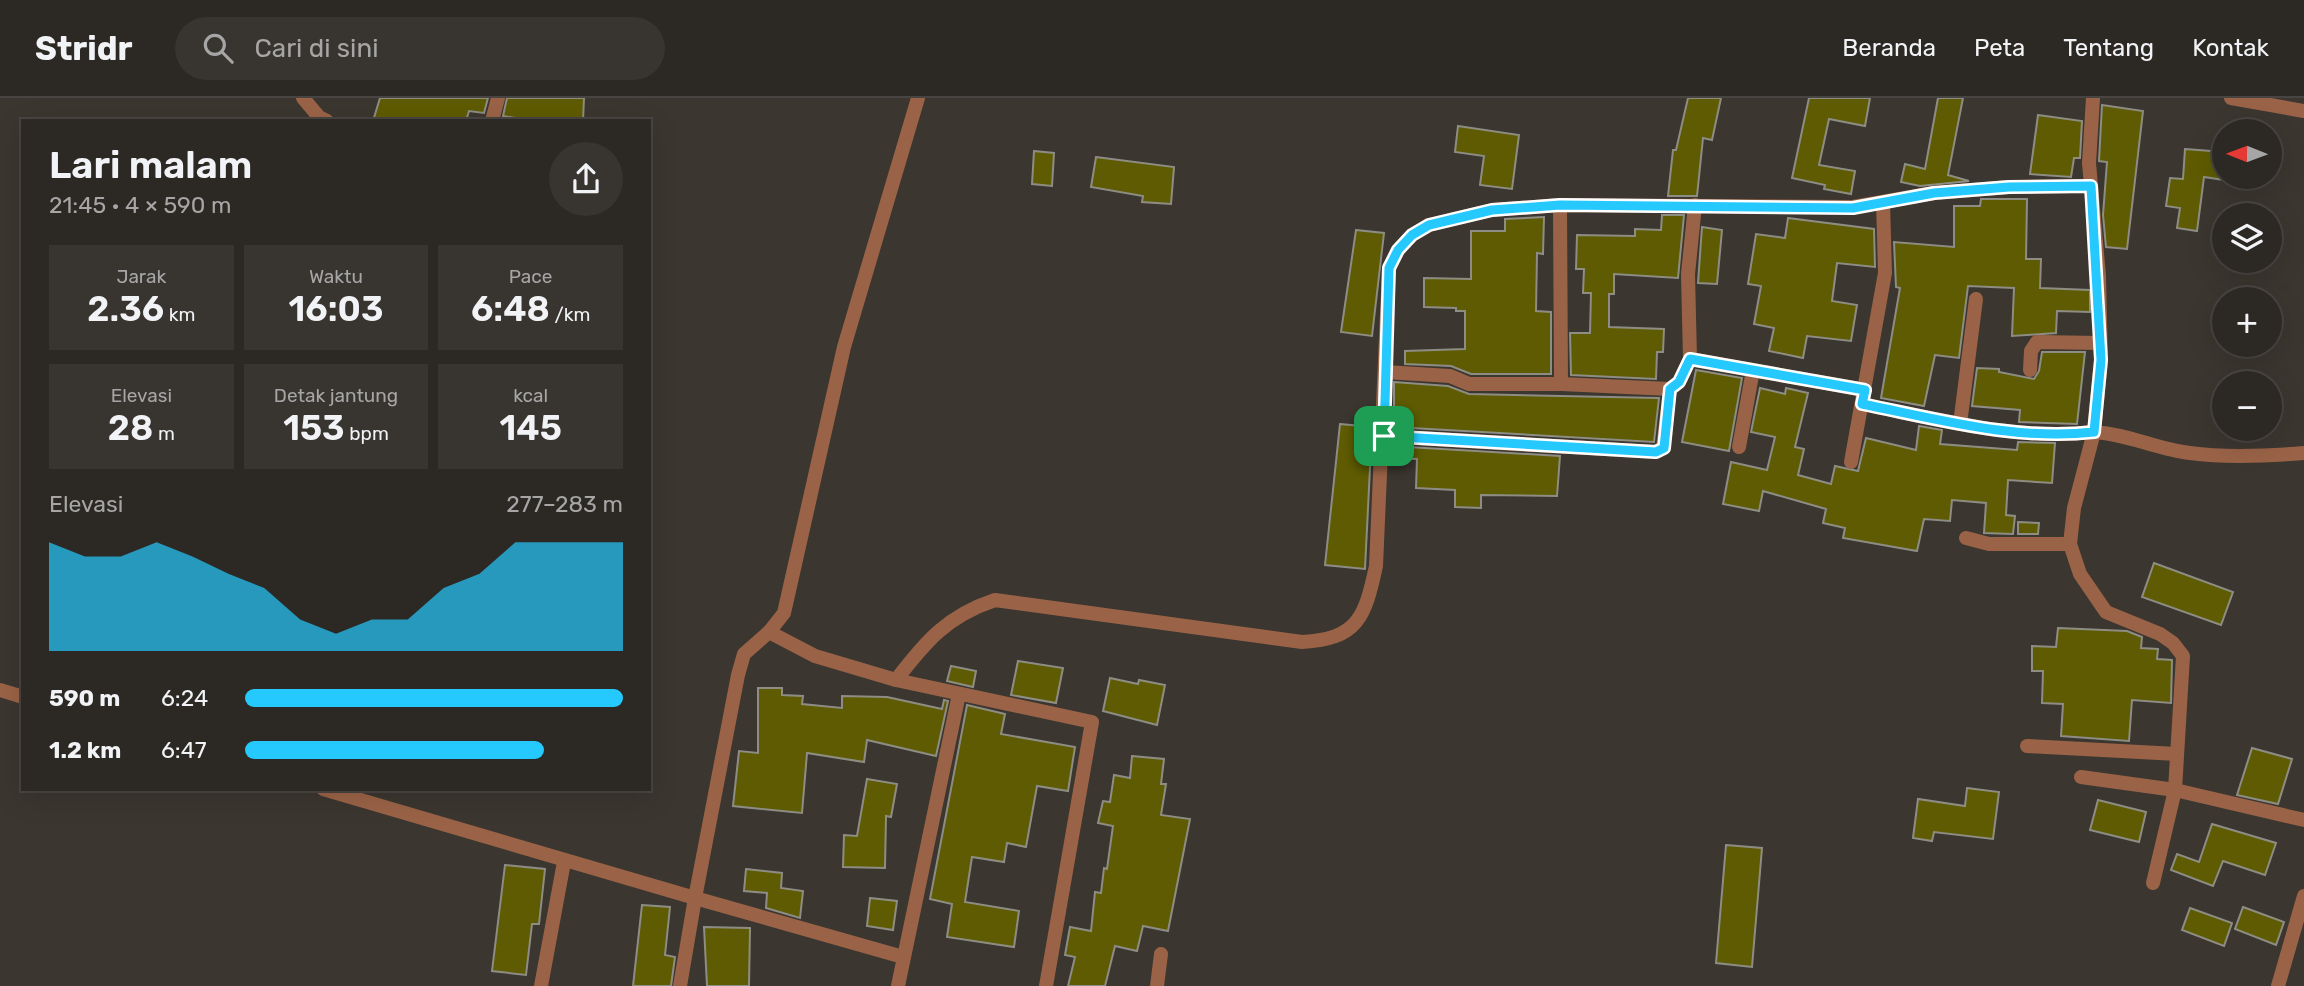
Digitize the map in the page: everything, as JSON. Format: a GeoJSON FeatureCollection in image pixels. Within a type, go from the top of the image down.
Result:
{"type":"FeatureCollection","features":[{"type":"Feature","properties":{"kind":"street"},"geometry":{"type":"LineString","coordinates":[[303,98],[323,119]]}},
{"type":"Feature","properties":{"kind":"street"},"geometry":{"type":"LineString","coordinates":[[493,119],[498,98]]}},
{"type":"Feature","properties":{"kind":"street"},"geometry":{"type":"LineString","coordinates":[[680,986],[741,664],[744,654],[769,632],[784,612],[844,347],[918,98]]}},
{"type":"Feature","properties":{"kind":"street"},"geometry":{"type":"LineString","coordinates":[[2093,98],[2089,163],[2100,343],[2094,432],[2074,508],[2070,544],[2080,574],[2106,612],[2160,634],[2173,643],[2183,656],[2175,790],[2153,883]]}},
{"type":"Feature","properties":{"kind":"street"},"geometry":{"type":"LineString","coordinates":[[2231,98],[2304,111]]}},
{"type":"Feature","properties":{"kind":"street"},"geometry":{"type":"LineString","coordinates":[[896,680],[928,639],[974,607],[995,600],[1302,642],[1324,641],[1344,634],[1359,621],[1368,604],[1376,566],[1384,436],[1389,268],[1398,250],[1412,235],[1429,225],[1467,215],[1560,205],[1853,208],[2009,187],[2091,186]]}},
{"type":"Feature","properties":{"kind":"street"},"geometry":{"type":"LineString","coordinates":[[1852,462],[1885,273],[1883,202]]}},
{"type":"Feature","properties":{"kind":"street"},"geometry":{"type":"LineString","coordinates":[[1560,205],[1561,384]]}},
{"type":"Feature","properties":{"kind":"street"},"geometry":{"type":"LineString","coordinates":[[1384,372],[1450,376],[1469,384],[1561,384],[1670,389],[1679,382],[1690,359],[1688,274],[1695,205]]}},
{"type":"Feature","properties":{"kind":"street"},"geometry":{"type":"LineString","coordinates":[[1960,424],[1976,299]]}},
{"type":"Feature","properties":{"kind":"street"},"geometry":{"type":"LineString","coordinates":[[2030,370],[2031,351],[2037,342],[2100,343]]}},
{"type":"Feature","properties":{"kind":"street"},"geometry":{"type":"LineString","coordinates":[[1690,359],[1753,370],[1960,424],[1997,431],[2069,435],[2094,432],[2120,434],[2188,453],[2262,456],[2304,453]]}},
{"type":"Feature","properties":{"kind":"street"},"geometry":{"type":"LineString","coordinates":[[1739,447],[1753,370]]}},
{"type":"Feature","properties":{"kind":"street"},"geometry":{"type":"LineString","coordinates":[[1384,436],[1656,452],[1664,448],[1667,439],[1670,389]]}},
{"type":"Feature","properties":{"kind":"street"},"geometry":{"type":"LineString","coordinates":[[1966,538],[1989,544],[2070,544]]}},
{"type":"Feature","properties":{"kind":"street"},"geometry":{"type":"LineString","coordinates":[[769,632],[815,656],[896,680],[1091,722],[1046,986]]}},
{"type":"Feature","properties":{"kind":"street"},"geometry":{"type":"LineString","coordinates":[[0,690],[21,696]]}},
{"type":"Feature","properties":{"kind":"street"},"geometry":{"type":"LineString","coordinates":[[898,986],[960,694]]}},
{"type":"Feature","properties":{"kind":"street"},"geometry":{"type":"LineString","coordinates":[[2027,746],[2177,754]]}},
{"type":"Feature","properties":{"kind":"street"},"geometry":{"type":"LineString","coordinates":[[2081,778],[2175,790],[2304,820]]}},
{"type":"Feature","properties":{"kind":"street"},"geometry":{"type":"LineString","coordinates":[[330,791],[564,862],[903,957]]}},
{"type":"Feature","properties":{"kind":"street"},"geometry":{"type":"LineString","coordinates":[[541,986],[564,862]]}},
{"type":"Feature","properties":{"kind":"street"},"geometry":{"type":"LineString","coordinates":[[2278,986],[2304,896]]}},
{"type":"Feature","properties":{"kind":"street"},"geometry":{"type":"LineString","coordinates":[[1157,986],[1161,954]]}},
{"type":"Feature","properties":{"kind":"building"},"geometry":{"type":"Polygon","coordinates":[[[380,98],[488,98],[484,113],[469,111],[467,119],[374,119],[380,98]]]}},
{"type":"Feature","properties":{"kind":"building"},"geometry":{"type":"Polygon","coordinates":[[[507,98],[584,98],[583,119],[521,119],[503,116],[507,98]]]}},
{"type":"Feature","properties":{"kind":"building"},"geometry":{"type":"Polygon","coordinates":[[[1688,98],[1721,98],[1712,140],[1703,138],[1697,196],[1668,196],[1673,150],[1676,150],[1688,98]]]}},
{"type":"Feature","properties":{"kind":"building"},"geometry":{"type":"Polygon","coordinates":[[[1809,98],[1870,98],[1865,126],[1829,119],[1819,165],[1855,171],[1851,194],[1824,189],[1825,185],[1792,178],[1809,98]]]}},
{"type":"Feature","properties":{"kind":"building"},"geometry":{"type":"Polygon","coordinates":[[[1938,98],[1963,98],[1948,175],[1969,181],[1920,186],[1901,182],[1905,164],[1925,169],[1938,98]]]}},
{"type":"Feature","properties":{"kind":"building"},"geometry":{"type":"Polygon","coordinates":[[[2102,105],[2143,111],[2127,249],[2106,247],[2103,215],[2107,162],[2099,161],[2102,105]]]}},
{"type":"Feature","properties":{"kind":"building"},"geometry":{"type":"Polygon","coordinates":[[[2038,115],[2082,121],[2080,158],[2074,158],[2071,177],[2030,174],[2038,115]]]}},
{"type":"Feature","properties":{"kind":"building"},"geometry":{"type":"Polygon","coordinates":[[[1458,126],[1519,135],[1512,189],[1480,185],[1484,156],[1455,152],[1458,126]]]}},
{"type":"Feature","properties":{"kind":"building"},"geometry":{"type":"Polygon","coordinates":[[[2185,149],[2212,151],[2212,178],[2204,177],[2197,231],[2177,228],[2180,208],[2166,206],[2170,178],[2183,179],[2185,149]]]}},
{"type":"Feature","properties":{"kind":"building"},"geometry":{"type":"Polygon","coordinates":[[[1034,151],[1054,153],[1052,186],[1032,184],[1034,151]]]}},
{"type":"Feature","properties":{"kind":"building"},"geometry":{"type":"Polygon","coordinates":[[[1096,157],[1174,167],[1171,204],[1142,202],[1143,196],[1091,187],[1096,157]]]}},
{"type":"Feature","properties":{"kind":"building"},"geometry":{"type":"Polygon","coordinates":[[[1981,199],[2027,199],[2026,259],[2041,259],[2040,288],[2090,290],[2090,312],[2057,311],[2056,333],[2012,336],[2014,288],[1968,286],[1959,358],[1935,355],[1924,406],[1881,398],[1900,288],[1896,287],[1894,242],[1954,247],[1954,206],[1980,206],[1981,199]]]}},
{"type":"Feature","properties":{"kind":"building"},"geometry":{"type":"Polygon","coordinates":[[[1662,215],[1684,215],[1678,278],[1614,274],[1614,294],[1609,294],[1609,327],[1664,329],[1663,352],[1657,352],[1656,379],[1571,375],[1570,333],[1590,333],[1591,293],[1583,293],[1584,269],[1576,269],[1577,235],[1635,236],[1635,229],[1661,230],[1662,215]]]}},
{"type":"Feature","properties":{"kind":"building"},"geometry":{"type":"Polygon","coordinates":[[[1544,217],[1543,254],[1537,253],[1536,311],[1551,312],[1551,374],[1471,374],[1451,366],[1405,364],[1405,351],[1465,349],[1465,311],[1456,311],[1456,308],[1424,307],[1424,278],[1471,279],[1471,231],[1505,231],[1505,219],[1544,217]]]}},
{"type":"Feature","properties":{"kind":"building"},"geometry":{"type":"Polygon","coordinates":[[[1788,218],[1874,229],[1875,267],[1837,263],[1832,301],[1857,305],[1851,341],[1807,336],[1803,358],[1769,351],[1774,328],[1754,324],[1761,286],[1748,284],[1756,234],[1785,238],[1788,218]]]}},
{"type":"Feature","properties":{"kind":"building"},"geometry":{"type":"Polygon","coordinates":[[[1702,227],[1722,230],[1717,284],[1698,283],[1702,227]]]}},
{"type":"Feature","properties":{"kind":"building"},"geometry":{"type":"Polygon","coordinates":[[[1356,230],[1384,233],[1372,336],[1341,332],[1356,230]]]}},
{"type":"Feature","properties":{"kind":"building"},"geometry":{"type":"Polygon","coordinates":[[[2042,352],[2085,352],[2077,424],[2019,422],[2020,410],[1972,406],[1977,368],[1999,369],[1999,372],[2034,379],[2039,371],[2042,352]]]}},
{"type":"Feature","properties":{"kind":"building"},"geometry":{"type":"Polygon","coordinates":[[[1696,370],[1742,378],[1729,451],[1682,442],[1696,370]]]}},
{"type":"Feature","properties":{"kind":"building"},"geometry":{"type":"Polygon","coordinates":[[[1394,382],[1448,386],[1469,394],[1659,398],[1654,442],[1394,427],[1394,382]]]}},
{"type":"Feature","properties":{"kind":"building"},"geometry":{"type":"Polygon","coordinates":[[[1760,388],[1785,394],[1786,388],[1808,393],[1795,447],[1804,449],[1798,475],[1831,484],[1835,466],[1858,471],[1866,438],[1916,450],[1919,426],[1942,430],[1940,444],[2017,450],[2018,442],[2055,443],[2052,483],[2008,480],[2006,515],[2015,516],[2013,534],[1984,533],[1986,503],[1952,500],[1950,521],[1924,519],[1917,551],[1843,538],[1845,528],[1823,523],[1826,509],[1763,491],[1759,511],[1723,504],[1731,462],[1767,470],[1775,437],[1751,432],[1760,388]]]}},
{"type":"Feature","properties":{"kind":"building"},"geometry":{"type":"Polygon","coordinates":[[[1340,424],[1372,427],[1365,569],[1325,565],[1340,424]]]}},
{"type":"Feature","properties":{"kind":"building"},"geometry":{"type":"Polygon","coordinates":[[[1391,446],[1560,456],[1557,496],[1481,495],[1481,508],[1455,507],[1455,490],[1416,488],[1417,459],[1390,458],[1391,446]]]}},
{"type":"Feature","properties":{"kind":"building"},"geometry":{"type":"Polygon","coordinates":[[[2018,522],[2039,523],[2038,534],[2018,534],[2018,522]]]}},
{"type":"Feature","properties":{"kind":"building"},"geometry":{"type":"Polygon","coordinates":[[[2154,563],[2233,592],[2221,625],[2142,597],[2154,563]]]}},
{"type":"Feature","properties":{"kind":"building"},"geometry":{"type":"Polygon","coordinates":[[[2058,628],[2127,631],[2142,637],[2141,648],[2158,649],[2157,659],[2172,660],[2171,703],[2132,700],[2129,741],[2061,736],[2063,704],[2042,703],[2043,671],[2032,671],[2032,646],[2056,647],[2058,628]]]}},
{"type":"Feature","properties":{"kind":"building"},"geometry":{"type":"Polygon","coordinates":[[[1018,661],[1063,668],[1056,703],[1011,695],[1018,661]]]}},
{"type":"Feature","properties":{"kind":"building"},"geometry":{"type":"Polygon","coordinates":[[[951,666],[976,671],[973,687],[947,681],[951,666]]]}},
{"type":"Feature","properties":{"kind":"building"},"geometry":{"type":"Polygon","coordinates":[[[1110,678],[1138,684],[1139,680],[1165,685],[1157,725],[1103,711],[1110,678]]]}},
{"type":"Feature","properties":{"kind":"building"},"geometry":{"type":"Polygon","coordinates":[[[758,688],[782,688],[782,695],[803,696],[802,704],[842,708],[842,696],[887,697],[942,709],[944,700],[948,701],[936,756],[867,740],[864,762],[807,753],[802,813],[733,806],[739,751],[758,753],[758,688]]]}},
{"type":"Feature","properties":{"kind":"building"},"geometry":{"type":"Polygon","coordinates":[[[967,705],[1005,714],[1001,734],[1075,747],[1068,791],[1037,786],[1026,847],[1007,843],[1004,862],[972,857],[965,902],[1019,911],[1014,947],[947,937],[952,904],[930,899],[967,705]]]}},
{"type":"Feature","properties":{"kind":"building"},"geometry":{"type":"Polygon","coordinates":[[[2252,748],[2292,759],[2278,804],[2237,795],[2252,748]]]}},
{"type":"Feature","properties":{"kind":"building"},"geometry":{"type":"Polygon","coordinates":[[[1132,756],[1164,759],[1161,784],[1166,784],[1161,815],[1190,819],[1168,931],[1143,926],[1137,951],[1115,946],[1105,986],[1068,986],[1075,957],[1065,955],[1070,927],[1091,931],[1095,892],[1101,893],[1104,868],[1107,869],[1113,826],[1098,823],[1103,801],[1110,802],[1114,775],[1130,778],[1132,756]]]}},
{"type":"Feature","properties":{"kind":"building"},"geometry":{"type":"Polygon","coordinates":[[[867,779],[897,784],[891,817],[886,816],[885,868],[843,867],[844,835],[857,836],[867,779]]]}},
{"type":"Feature","properties":{"kind":"building"},"geometry":{"type":"Polygon","coordinates":[[[1967,788],[1999,792],[1993,839],[1934,832],[1932,841],[1913,838],[1918,799],[1965,806],[1967,788]]]}},
{"type":"Feature","properties":{"kind":"building"},"geometry":{"type":"Polygon","coordinates":[[[2098,800],[2146,812],[2139,842],[2090,830],[2098,800]]]}},
{"type":"Feature","properties":{"kind":"building"},"geometry":{"type":"Polygon","coordinates":[[[2212,824],[2276,843],[2265,875],[2223,861],[2213,886],[2171,870],[2177,854],[2199,862],[2212,824]]]}},
{"type":"Feature","properties":{"kind":"building"},"geometry":{"type":"Polygon","coordinates":[[[1726,845],[1762,848],[1752,967],[1716,963],[1726,845]]]}},
{"type":"Feature","properties":{"kind":"building"},"geometry":{"type":"Polygon","coordinates":[[[505,865],[545,869],[539,924],[532,924],[526,975],[492,971],[505,865]]]}},
{"type":"Feature","properties":{"kind":"building"},"geometry":{"type":"Polygon","coordinates":[[[746,869],[782,873],[781,888],[803,891],[800,918],[766,908],[767,893],[744,891],[746,869]]]}},
{"type":"Feature","properties":{"kind":"building"},"geometry":{"type":"Polygon","coordinates":[[[870,898],[897,901],[893,930],[867,926],[870,898]]]}},
{"type":"Feature","properties":{"kind":"building"},"geometry":{"type":"Polygon","coordinates":[[[642,905],[670,907],[665,955],[675,957],[671,986],[633,986],[642,905]]]}},
{"type":"Feature","properties":{"kind":"building"},"geometry":{"type":"Polygon","coordinates":[[[2243,907],[2284,922],[2276,945],[2235,929],[2243,907]]]}},
{"type":"Feature","properties":{"kind":"building"},"geometry":{"type":"Polygon","coordinates":[[[2190,908],[2232,923],[2224,946],[2182,930],[2190,908]]]}},
{"type":"Feature","properties":{"kind":"building"},"geometry":{"type":"Polygon","coordinates":[[[704,927],[750,928],[749,986],[707,986],[704,927]]]}},
{"type":"Feature","properties":{"kind":"route"},"geometry":{"type":"LineString","coordinates":[[2091,186],[2099,276],[2101,360],[2094,432],[2069,435],[1997,431],[1862,404],[1865,390],[1690,359],[1679,382],[1670,389],[1667,439],[1664,448],[1656,452],[1384,436],[1389,268],[1398,250],[1412,235],[1429,225],[1492,210],[1560,205],[1853,208],[1934,193],[2009,187],[2091,186]]}}]}
